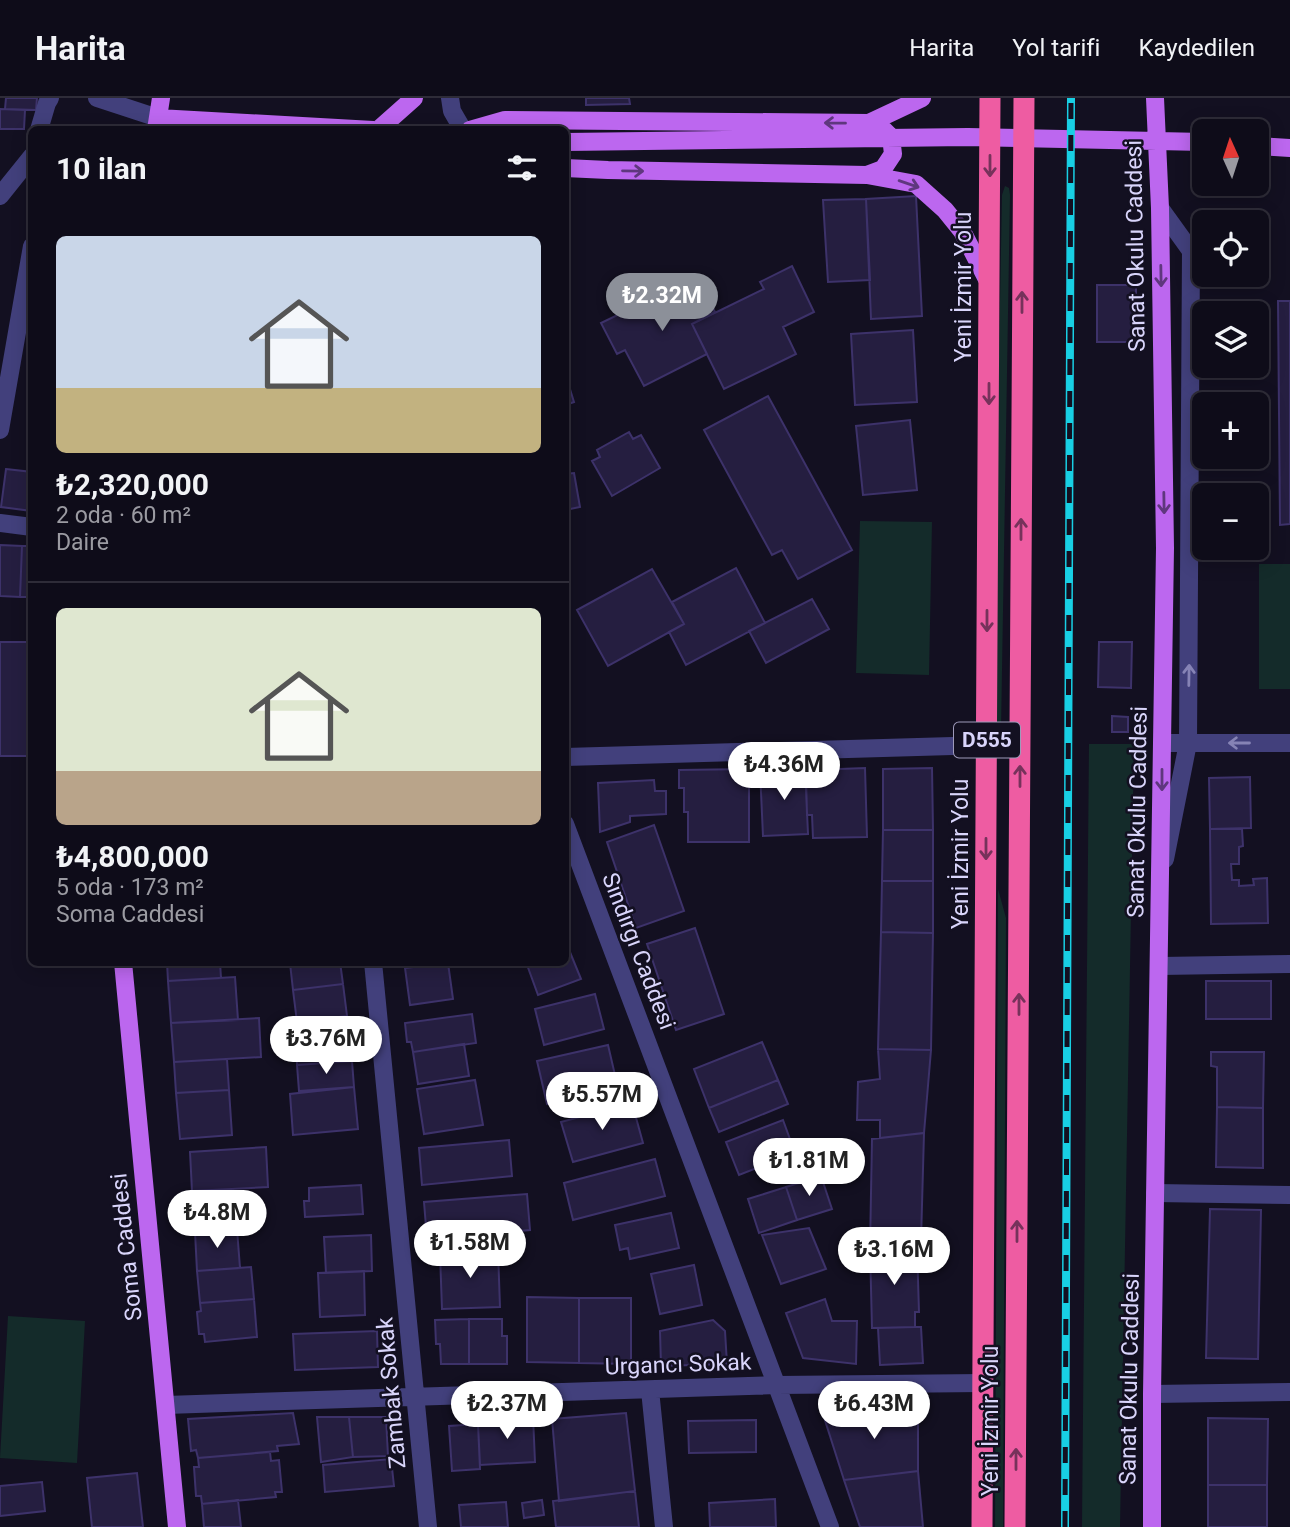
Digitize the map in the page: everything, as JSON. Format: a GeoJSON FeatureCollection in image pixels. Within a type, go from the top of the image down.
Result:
{"type":"FeatureCollection","features":[{"type":"Feature","properties":{"kind":"highway","name":"Yeni İzmir Yolu"},"geometry":{"type":"LineString","coordinates":[[982,1527],[990,98]]}},
{"type":"Feature","properties":{"kind":"highway","name":"Yeni İzmir Yolu"},"geometry":{"type":"LineString","coordinates":[[1015,1527],[1024,98]]}},
{"type":"Feature","properties":{"kind":"highway"},"geometry":{"type":"LineString","coordinates":[[987,745],[1020,745]]}},
{"type":"Feature","properties":{"kind":"main road"},"geometry":{"type":"LineString","coordinates":[[161,98],[157,124],[205,119],[314,126]]}},
{"type":"Feature","properties":{"kind":"main road"},"geometry":{"type":"LineString","coordinates":[[381,126],[414,98]]}},
{"type":"Feature","properties":{"kind":"main road"},"geometry":{"type":"LineString","coordinates":[[869,123],[922,98]]}},
{"type":"Feature","properties":{"kind":"main road","name":"Sanat Okulu Caddesi"},"geometry":{"type":"LineString","coordinates":[[1152,1527],[1165,548],[1160,208],[1155,98]]}},
{"type":"Feature","properties":{"kind":"main road"},"geometry":{"type":"LineString","coordinates":[[484,126],[505,120],[869,123],[885,130],[893,146],[889,163],[875,173],[867,174],[569,168]]}},
{"type":"Feature","properties":{"kind":"main road"},"geometry":{"type":"LineString","coordinates":[[571,141],[992,137],[1192,142]]}},
{"type":"Feature","properties":{"kind":"main road"},"geometry":{"type":"LineString","coordinates":[[1269,147],[1290,148]]}},
{"type":"Feature","properties":{"kind":"main road"},"geometry":{"type":"LineString","coordinates":[[867,174],[916,184],[945,210],[962,231],[990,285]]}},
{"type":"Feature","properties":{"kind":"main road","name":"Soma Caddesi"},"geometry":{"type":"LineString","coordinates":[[123,966],[177,1527]]}},
{"type":"Feature","properties":{"kind":"street"},"geometry":{"type":"LineString","coordinates":[[40,126],[50,98]]}},
{"type":"Feature","properties":{"kind":"street"},"geometry":{"type":"LineString","coordinates":[[52,126],[57,98]]}},
{"type":"Feature","properties":{"kind":"street"},"geometry":{"type":"LineString","coordinates":[[97,98],[157,124]]}},
{"type":"Feature","properties":{"kind":"street"},"geometry":{"type":"LineString","coordinates":[[450,98],[452,111],[461,126]]}},
{"type":"Feature","properties":{"kind":"street"},"geometry":{"type":"LineString","coordinates":[[0,196],[28,161]]}},
{"type":"Feature","properties":{"kind":"street"},"geometry":{"type":"LineString","coordinates":[[1160,208],[1191,251],[1188,743],[1161,876]]}},
{"type":"Feature","properties":{"kind":"street"},"geometry":{"type":"LineString","coordinates":[[0,430],[28,269]]}},
{"type":"Feature","properties":{"kind":"street"},"geometry":{"type":"LineString","coordinates":[[0,523],[28,526]]}},
{"type":"Feature","properties":{"kind":"street"},"geometry":{"type":"LineString","coordinates":[[1162,743],[1290,743]]}},
{"type":"Feature","properties":{"kind":"street"},"geometry":{"type":"LineString","coordinates":[[569,757],[987,745]]}},
{"type":"Feature","properties":{"kind":"street","name":"Sındırgı Caddesi"},"geometry":{"type":"LineString","coordinates":[[569,835],[830,1527]]}},
{"type":"Feature","properties":{"kind":"street"},"geometry":{"type":"LineString","coordinates":[[1160,966],[1290,964]]}},
{"type":"Feature","properties":{"kind":"street","name":"Zambak Sokak"},"geometry":{"type":"LineString","coordinates":[[373,966],[428,1527]]}},
{"type":"Feature","properties":{"kind":"street"},"geometry":{"type":"LineString","coordinates":[[1155,1193],[1290,1195]]}},
{"type":"Feature","properties":{"kind":"street","name":"Urgancı Sokak"},"geometry":{"type":"LineString","coordinates":[[166,1405],[777,1385],[983,1383]]}},
{"type":"Feature","properties":{"kind":"street"},"geometry":{"type":"LineString","coordinates":[[650,1390],[664,1527]]}},
{"type":"Feature","properties":{"kind":"street"},"geometry":{"type":"LineString","coordinates":[[1152,1394],[1290,1392]]}},
{"type":"Feature","properties":{"kind":"green space"},"geometry":{"type":"Polygon","coordinates":[[[1005,186],[1009,188],[1010,195],[1001,730],[992,730],[1002,195],[1005,186]]]}},
{"type":"Feature","properties":{"kind":"green space"},"geometry":{"type":"Polygon","coordinates":[[[860,521],[932,522],[929,675],[856,673],[860,521]]]}},
{"type":"Feature","properties":{"kind":"green space"},"geometry":{"type":"Polygon","coordinates":[[[1259,564],[1290,564],[1290,689],[1259,689],[1259,564]]]}},
{"type":"Feature","properties":{"kind":"green space"},"geometry":{"type":"Polygon","coordinates":[[[1089,744],[1134,744],[1120,1527],[1082,1527],[1089,744]]]}},
{"type":"Feature","properties":{"kind":"green space"},"geometry":{"type":"Polygon","coordinates":[[[998,889],[1006,918],[1003,1527],[995,1527],[998,889]]]}},
{"type":"Feature","properties":{"kind":"green space"},"geometry":{"type":"Polygon","coordinates":[[[8,1316],[85,1321],[77,1463],[0,1458],[8,1316]]]}},
{"type":"Feature","properties":{"kind":"building"},"geometry":{"type":"Polygon","coordinates":[[[6,98],[37,98],[36,110],[5,109],[6,98]]]}},
{"type":"Feature","properties":{"kind":"building"},"geometry":{"type":"Polygon","coordinates":[[[586,98],[629,98],[630,104],[586,105],[586,98]]]}},
{"type":"Feature","properties":{"kind":"building"},"geometry":{"type":"Polygon","coordinates":[[[0,109],[25,110],[24,129],[0,129],[0,109]]]}},
{"type":"Feature","properties":{"kind":"building"},"geometry":{"type":"Polygon","coordinates":[[[916,196],[922,316],[871,319],[866,199],[916,196]]]}},
{"type":"Feature","properties":{"kind":"building"},"geometry":{"type":"Polygon","coordinates":[[[866,199],[870,280],[828,282],[823,200],[866,199]]]}},
{"type":"Feature","properties":{"kind":"building"},"geometry":{"type":"Polygon","coordinates":[[[792,266],[814,312],[783,327],[796,354],[724,389],[692,324],[764,289],[760,282],[792,266]]]}},
{"type":"Feature","properties":{"kind":"building"},"geometry":{"type":"Polygon","coordinates":[[[699,281],[715,312],[692,324],[707,354],[644,386],[625,350],[617,354],[601,323],[634,307],[637,312],[699,281]]]}},
{"type":"Feature","properties":{"kind":"building"},"geometry":{"type":"Polygon","coordinates":[[[1097,285],[1136,285],[1136,342],[1097,342],[1097,285]]]}},
{"type":"Feature","properties":{"kind":"building"},"geometry":{"type":"Polygon","coordinates":[[[1278,301],[1290,301],[1290,524],[1280,525],[1278,301]]]}},
{"type":"Feature","properties":{"kind":"building"},"geometry":{"type":"Polygon","coordinates":[[[913,330],[917,402],[855,405],[851,334],[913,330]]]}},
{"type":"Feature","properties":{"kind":"building"},"geometry":{"type":"Polygon","coordinates":[[[569,386],[574,402],[569,404],[569,386]]]}},
{"type":"Feature","properties":{"kind":"building"},"geometry":{"type":"Polygon","coordinates":[[[768,396],[852,550],[798,579],[782,550],[772,555],[704,430],[768,396]]]}},
{"type":"Feature","properties":{"kind":"building"},"geometry":{"type":"Polygon","coordinates":[[[910,420],[917,490],[863,495],[856,426],[910,420]]]}},
{"type":"Feature","properties":{"kind":"building"},"geometry":{"type":"Polygon","coordinates":[[[629,432],[633,439],[641,435],[660,468],[612,496],[592,461],[600,457],[597,450],[629,432]]]}},
{"type":"Feature","properties":{"kind":"building"},"geometry":{"type":"Polygon","coordinates":[[[6,469],[28,472],[28,510],[1,507],[6,469]]]}},
{"type":"Feature","properties":{"kind":"building"},"geometry":{"type":"Polygon","coordinates":[[[574,473],[580,507],[569,509],[569,474],[574,473]]]}},
{"type":"Feature","properties":{"kind":"building"},"geometry":{"type":"Polygon","coordinates":[[[0,545],[22,546],[20,597],[0,596],[0,545]]]}},
{"type":"Feature","properties":{"kind":"building"},"geometry":{"type":"Polygon","coordinates":[[[22,546],[28,546],[28,597],[20,597],[22,546]]]}},
{"type":"Feature","properties":{"kind":"building"},"geometry":{"type":"Polygon","coordinates":[[[736,568],[765,623],[686,665],[669,632],[684,624],[672,602],[736,568]]]}},
{"type":"Feature","properties":{"kind":"building"},"geometry":{"type":"Polygon","coordinates":[[[652,569],[684,624],[608,666],[577,610],[652,569]]]}},
{"type":"Feature","properties":{"kind":"building"},"geometry":{"type":"Polygon","coordinates":[[[812,599],[829,629],[766,663],[749,631],[812,599]]]}},
{"type":"Feature","properties":{"kind":"building"},"geometry":{"type":"Polygon","coordinates":[[[0,642],[28,642],[28,756],[0,756],[0,642]]]}},
{"type":"Feature","properties":{"kind":"building"},"geometry":{"type":"Polygon","coordinates":[[[1099,642],[1132,642],[1131,688],[1098,687],[1099,642]]]}},
{"type":"Feature","properties":{"kind":"building"},"geometry":{"type":"Polygon","coordinates":[[[1112,716],[1128,717],[1128,732],[1112,732],[1112,716]]]}},
{"type":"Feature","properties":{"kind":"building"},"geometry":{"type":"Polygon","coordinates":[[[805,768],[808,834],[763,836],[760,770],[805,768]]]}},
{"type":"Feature","properties":{"kind":"building"},"geometry":{"type":"Polygon","coordinates":[[[865,768],[867,837],[813,838],[812,815],[807,815],[806,777],[813,777],[813,770],[865,768]]]}},
{"type":"Feature","properties":{"kind":"building"},"geometry":{"type":"Polygon","coordinates":[[[932,768],[933,830],[883,830],[883,769],[932,768]]]}},
{"type":"Feature","properties":{"kind":"building"},"geometry":{"type":"Polygon","coordinates":[[[749,769],[749,842],[688,842],[688,812],[684,812],[684,788],[679,788],[679,770],[749,769]]]}},
{"type":"Feature","properties":{"kind":"building"},"geometry":{"type":"Polygon","coordinates":[[[1250,777],[1251,828],[1210,829],[1209,778],[1250,777]]]}},
{"type":"Feature","properties":{"kind":"building"},"geometry":{"type":"Polygon","coordinates":[[[654,780],[655,791],[666,791],[666,814],[630,816],[630,822],[600,832],[598,783],[654,780]]]}},
{"type":"Feature","properties":{"kind":"building"},"geometry":{"type":"Polygon","coordinates":[[[654,825],[684,911],[636,928],[607,842],[654,825]]]}},
{"type":"Feature","properties":{"kind":"building"},"geometry":{"type":"Polygon","coordinates":[[[1210,829],[1242,829],[1243,846],[1239,847],[1239,864],[1231,864],[1232,880],[1239,880],[1239,886],[1254,885],[1253,879],[1267,878],[1268,923],[1211,924],[1210,829]]]}},
{"type":"Feature","properties":{"kind":"building"},"geometry":{"type":"Polygon","coordinates":[[[883,830],[933,830],[933,881],[882,881],[883,830]]]}},
{"type":"Feature","properties":{"kind":"building"},"geometry":{"type":"Polygon","coordinates":[[[882,881],[933,881],[933,933],[881,932],[882,881]]]}},
{"type":"Feature","properties":{"kind":"building"},"geometry":{"type":"Polygon","coordinates":[[[695,928],[724,1014],[676,1030],[647,944],[695,928]]]}},
{"type":"Feature","properties":{"kind":"building"},"geometry":{"type":"Polygon","coordinates":[[[881,932],[933,933],[931,1050],[878,1049],[881,932]]]}},
{"type":"Feature","properties":{"kind":"building"},"geometry":{"type":"Polygon","coordinates":[[[569,950],[581,979],[538,995],[527,966],[569,966],[569,950]]]}},
{"type":"Feature","properties":{"kind":"building"},"geometry":{"type":"Polygon","coordinates":[[[167,966],[220,966],[221,978],[168,981],[167,966]]]}},
{"type":"Feature","properties":{"kind":"building"},"geometry":{"type":"Polygon","coordinates":[[[290,966],[341,966],[343,984],[293,990],[290,966]]]}},
{"type":"Feature","properties":{"kind":"building"},"geometry":{"type":"Polygon","coordinates":[[[448,966],[453,999],[410,1005],[405,968],[448,966]]]}},
{"type":"Feature","properties":{"kind":"building"},"geometry":{"type":"Polygon","coordinates":[[[235,977],[238,1020],[171,1023],[168,981],[235,977]]]}},
{"type":"Feature","properties":{"kind":"building"},"geometry":{"type":"Polygon","coordinates":[[[1206,981],[1271,981],[1271,1019],[1206,1019],[1206,981]]]}},
{"type":"Feature","properties":{"kind":"building"},"geometry":{"type":"Polygon","coordinates":[[[343,984],[347,1016],[297,1022],[293,990],[343,984]]]}},
{"type":"Feature","properties":{"kind":"building"},"geometry":{"type":"Polygon","coordinates":[[[595,994],[604,1029],[544,1045],[535,1009],[595,994]]]}},
{"type":"Feature","properties":{"kind":"building"},"geometry":{"type":"Polygon","coordinates":[[[472,1014],[476,1043],[413,1052],[411,1042],[407,1042],[405,1023],[472,1014]]]}},
{"type":"Feature","properties":{"kind":"building"},"geometry":{"type":"Polygon","coordinates":[[[259,1018],[261,1057],[174,1062],[171,1023],[259,1018]]]}},
{"type":"Feature","properties":{"kind":"building"},"geometry":{"type":"Polygon","coordinates":[[[350,1036],[352,1061],[297,1065],[296,1040],[350,1036]]]}},
{"type":"Feature","properties":{"kind":"building"},"geometry":{"type":"Polygon","coordinates":[[[762,1042],[778,1080],[709,1108],[694,1069],[762,1042]]]}},
{"type":"Feature","properties":{"kind":"building"},"geometry":{"type":"Polygon","coordinates":[[[464,1044],[469,1076],[418,1084],[413,1052],[464,1044]]]}},
{"type":"Feature","properties":{"kind":"building"},"geometry":{"type":"Polygon","coordinates":[[[608,1045],[618,1088],[547,1104],[537,1061],[608,1045]]]}},
{"type":"Feature","properties":{"kind":"building"},"geometry":{"type":"Polygon","coordinates":[[[878,1049],[931,1050],[924,1133],[880,1138],[880,1120],[857,1120],[858,1082],[880,1079],[878,1049]]]}},
{"type":"Feature","properties":{"kind":"building"},"geometry":{"type":"Polygon","coordinates":[[[1211,1052],[1264,1052],[1263,1108],[1217,1107],[1217,1067],[1211,1066],[1211,1052]]]}},
{"type":"Feature","properties":{"kind":"building"},"geometry":{"type":"Polygon","coordinates":[[[227,1059],[229,1090],[176,1093],[174,1062],[227,1059]]]}},
{"type":"Feature","properties":{"kind":"building"},"geometry":{"type":"Polygon","coordinates":[[[352,1061],[354,1087],[299,1091],[297,1065],[352,1061]]]}},
{"type":"Feature","properties":{"kind":"building"},"geometry":{"type":"Polygon","coordinates":[[[475,1080],[483,1125],[424,1134],[417,1089],[475,1080]]]}},
{"type":"Feature","properties":{"kind":"building"},"geometry":{"type":"Polygon","coordinates":[[[778,1080],[788,1104],[719,1132],[709,1108],[778,1080]]]}},
{"type":"Feature","properties":{"kind":"building"},"geometry":{"type":"Polygon","coordinates":[[[354,1087],[358,1129],[293,1135],[290,1094],[354,1087]]]}},
{"type":"Feature","properties":{"kind":"building"},"geometry":{"type":"Polygon","coordinates":[[[229,1090],[232,1135],[180,1139],[176,1093],[229,1090]]]}},
{"type":"Feature","properties":{"kind":"building"},"geometry":{"type":"Polygon","coordinates":[[[632,1103],[643,1143],[573,1162],[561,1122],[632,1103]]]}},
{"type":"Feature","properties":{"kind":"building"},"geometry":{"type":"Polygon","coordinates":[[[1217,1107],[1263,1108],[1263,1168],[1216,1167],[1217,1107]]]}},
{"type":"Feature","properties":{"kind":"building"},"geometry":{"type":"Polygon","coordinates":[[[783,1120],[795,1153],[739,1175],[726,1142],[783,1120]]]}},
{"type":"Feature","properties":{"kind":"building"},"geometry":{"type":"Polygon","coordinates":[[[924,1133],[921,1241],[917,1247],[870,1248],[872,1139],[924,1133]]]}},
{"type":"Feature","properties":{"kind":"building"},"geometry":{"type":"Polygon","coordinates":[[[509,1140],[512,1176],[422,1185],[419,1148],[509,1140]]]}},
{"type":"Feature","properties":{"kind":"building"},"geometry":{"type":"Polygon","coordinates":[[[266,1147],[268,1187],[192,1191],[190,1152],[266,1147]]]}},
{"type":"Feature","properties":{"kind":"building"},"geometry":{"type":"Polygon","coordinates":[[[655,1159],[665,1196],[573,1220],[564,1183],[655,1159]]]}},
{"type":"Feature","properties":{"kind":"building"},"geometry":{"type":"Polygon","coordinates":[[[821,1176],[832,1209],[797,1220],[786,1187],[821,1176]]]}},
{"type":"Feature","properties":{"kind":"building"},"geometry":{"type":"Polygon","coordinates":[[[361,1185],[363,1214],[305,1217],[304,1201],[309,1201],[309,1188],[361,1185]]]}},
{"type":"Feature","properties":{"kind":"building"},"geometry":{"type":"Polygon","coordinates":[[[786,1187],[797,1220],[759,1233],[748,1199],[786,1187]]]}},
{"type":"Feature","properties":{"kind":"building"},"geometry":{"type":"Polygon","coordinates":[[[234,1189],[237,1229],[195,1232],[192,1191],[234,1189]]]}},
{"type":"Feature","properties":{"kind":"building"},"geometry":{"type":"Polygon","coordinates":[[[527,1194],[530,1230],[427,1239],[424,1202],[527,1194]]]}},
{"type":"Feature","properties":{"kind":"building"},"geometry":{"type":"Polygon","coordinates":[[[1210,1209],[1261,1210],[1258,1359],[1206,1358],[1210,1209]]]}},
{"type":"Feature","properties":{"kind":"building"},"geometry":{"type":"Polygon","coordinates":[[[671,1213],[679,1248],[630,1259],[628,1248],[620,1250],[615,1225],[671,1213]]]}},
{"type":"Feature","properties":{"kind":"building"},"geometry":{"type":"Polygon","coordinates":[[[809,1228],[826,1269],[781,1284],[762,1235],[809,1228]]]}},
{"type":"Feature","properties":{"kind":"building"},"geometry":{"type":"Polygon","coordinates":[[[237,1229],[240,1268],[197,1271],[195,1232],[237,1229]]]}},
{"type":"Feature","properties":{"kind":"building"},"geometry":{"type":"Polygon","coordinates":[[[371,1235],[372,1271],[326,1273],[324,1237],[371,1235]]]}},
{"type":"Feature","properties":{"kind":"building"},"geometry":{"type":"Polygon","coordinates":[[[917,1247],[919,1312],[915,1312],[915,1327],[872,1328],[870,1248],[917,1247]]]}},
{"type":"Feature","properties":{"kind":"building"},"geometry":{"type":"Polygon","coordinates":[[[498,1251],[500,1307],[442,1309],[440,1254],[498,1251]]]}},
{"type":"Feature","properties":{"kind":"building"},"geometry":{"type":"Polygon","coordinates":[[[694,1265],[702,1305],[660,1314],[651,1274],[694,1265]]]}},
{"type":"Feature","properties":{"kind":"building"},"geometry":{"type":"Polygon","coordinates":[[[251,1267],[254,1299],[200,1303],[197,1271],[251,1267]]]}},
{"type":"Feature","properties":{"kind":"building"},"geometry":{"type":"Polygon","coordinates":[[[364,1271],[365,1315],[320,1317],[318,1273],[364,1271]]]}},
{"type":"Feature","properties":{"kind":"building"},"geometry":{"type":"Polygon","coordinates":[[[527,1297],[579,1298],[579,1363],[527,1362],[527,1297]]]}},
{"type":"Feature","properties":{"kind":"building"},"geometry":{"type":"Polygon","coordinates":[[[579,1298],[631,1298],[631,1364],[579,1363],[579,1298]]]}},
{"type":"Feature","properties":{"kind":"building"},"geometry":{"type":"Polygon","coordinates":[[[254,1299],[257,1337],[205,1342],[204,1334],[199,1334],[197,1312],[201,1311],[200,1303],[254,1299]]]}},
{"type":"Feature","properties":{"kind":"building"},"geometry":{"type":"Polygon","coordinates":[[[825,1299],[832,1321],[857,1321],[856,1364],[803,1358],[786,1313],[825,1299]]]}},
{"type":"Feature","properties":{"kind":"building"},"geometry":{"type":"Polygon","coordinates":[[[469,1319],[469,1364],[441,1364],[440,1344],[436,1344],[435,1320],[469,1319]]]}},
{"type":"Feature","properties":{"kind":"building"},"geometry":{"type":"Polygon","coordinates":[[[469,1319],[502,1319],[502,1336],[507,1336],[507,1364],[469,1364],[469,1319]]]}},
{"type":"Feature","properties":{"kind":"building"},"geometry":{"type":"Polygon","coordinates":[[[713,1320],[725,1331],[727,1364],[661,1366],[660,1331],[713,1320]]]}},
{"type":"Feature","properties":{"kind":"building"},"geometry":{"type":"Polygon","coordinates":[[[921,1327],[923,1363],[880,1365],[878,1328],[921,1327]]]}},
{"type":"Feature","properties":{"kind":"building"},"geometry":{"type":"Polygon","coordinates":[[[377,1331],[378,1367],[295,1370],[293,1334],[377,1331]]]}},
{"type":"Feature","properties":{"kind":"building"},"geometry":{"type":"Polygon","coordinates":[[[918,1409],[918,1471],[844,1480],[822,1411],[918,1409]]]}},
{"type":"Feature","properties":{"kind":"building"},"geometry":{"type":"Polygon","coordinates":[[[293,1413],[299,1444],[277,1446],[278,1451],[198,1458],[196,1450],[191,1451],[188,1419],[293,1413]]]}},
{"type":"Feature","properties":{"kind":"building"},"geometry":{"type":"Polygon","coordinates":[[[626,1413],[635,1491],[559,1501],[552,1419],[626,1413]]]}},
{"type":"Feature","properties":{"kind":"building"},"geometry":{"type":"Polygon","coordinates":[[[533,1416],[535,1462],[480,1465],[478,1424],[491,1423],[491,1419],[533,1416]]]}},
{"type":"Feature","properties":{"kind":"building"},"geometry":{"type":"Polygon","coordinates":[[[317,1417],[349,1417],[353,1457],[321,1462],[317,1417]]]}},
{"type":"Feature","properties":{"kind":"building"},"geometry":{"type":"Polygon","coordinates":[[[349,1417],[386,1417],[388,1456],[353,1457],[349,1417]]]}},
{"type":"Feature","properties":{"kind":"building"},"geometry":{"type":"Polygon","coordinates":[[[1208,1418],[1268,1419],[1267,1485],[1208,1485],[1208,1418]]]}},
{"type":"Feature","properties":{"kind":"building"},"geometry":{"type":"Polygon","coordinates":[[[756,1420],[756,1452],[689,1453],[688,1421],[756,1420]]]}},
{"type":"Feature","properties":{"kind":"building"},"geometry":{"type":"Polygon","coordinates":[[[478,1424],[480,1469],[452,1471],[449,1426],[478,1424]]]}},
{"type":"Feature","properties":{"kind":"building"},"geometry":{"type":"Polygon","coordinates":[[[270,1452],[271,1461],[279,1460],[282,1492],[275,1492],[276,1497],[202,1504],[201,1496],[196,1496],[194,1467],[199,1467],[198,1458],[270,1452]]]}},
{"type":"Feature","properties":{"kind":"building"},"geometry":{"type":"Polygon","coordinates":[[[391,1459],[394,1486],[325,1492],[323,1465],[391,1459]]]}},
{"type":"Feature","properties":{"kind":"building"},"geometry":{"type":"Polygon","coordinates":[[[918,1471],[923,1527],[860,1527],[844,1480],[918,1471]]]}},
{"type":"Feature","properties":{"kind":"building"},"geometry":{"type":"Polygon","coordinates":[[[137,1473],[143,1527],[92,1527],[87,1478],[137,1473]]]}},
{"type":"Feature","properties":{"kind":"building"},"geometry":{"type":"Polygon","coordinates":[[[42,1482],[45,1511],[0,1516],[0,1486],[42,1482]]]}},
{"type":"Feature","properties":{"kind":"building"},"geometry":{"type":"Polygon","coordinates":[[[1208,1485],[1267,1485],[1267,1527],[1208,1527],[1208,1485]]]}},
{"type":"Feature","properties":{"kind":"building"},"geometry":{"type":"Polygon","coordinates":[[[635,1491],[639,1527],[556,1527],[553,1501],[635,1491]]]}},
{"type":"Feature","properties":{"kind":"building"},"geometry":{"type":"Polygon","coordinates":[[[775,1499],[776,1527],[710,1527],[709,1503],[775,1499]]]}},
{"type":"Feature","properties":{"kind":"building"},"geometry":{"type":"Polygon","coordinates":[[[238,1500],[241,1527],[204,1527],[202,1504],[238,1500]]]}},
{"type":"Feature","properties":{"kind":"building"},"geometry":{"type":"Polygon","coordinates":[[[542,1500],[544,1515],[524,1518],[522,1503],[542,1500]]]}},
{"type":"Feature","properties":{"kind":"building"},"geometry":{"type":"Polygon","coordinates":[[[506,1502],[508,1527],[461,1527],[459,1505],[506,1502]]]}},
{"type":"Feature","properties":{"kind":"railway"},"geometry":{"type":"LineString","coordinates":[[1065,1527],[1071,98]]}}]}
